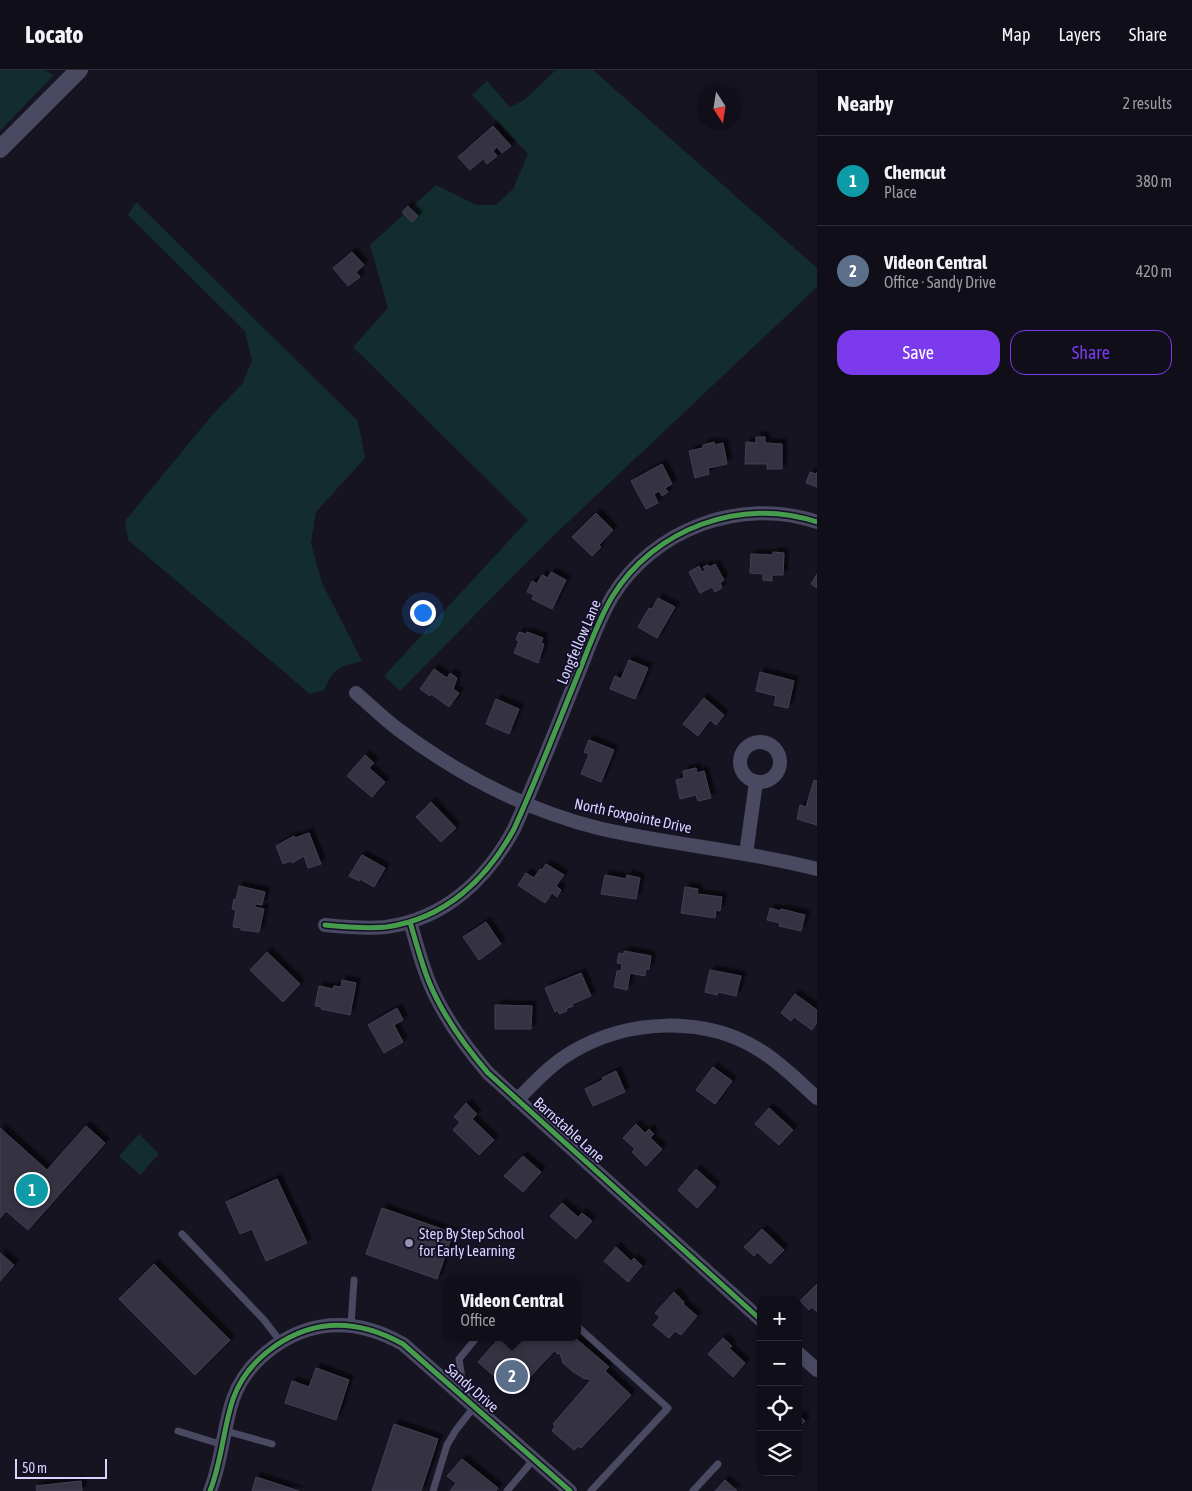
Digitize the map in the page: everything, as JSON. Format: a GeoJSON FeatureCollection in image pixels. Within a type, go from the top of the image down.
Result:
{"type":"FeatureCollection","features":[{"type":"Feature","properties":{"kind":"street"},"geometry":{"type":"LineString","coordinates":[[0,149],[79,70]]}},
{"type":"Feature","properties":{"kind":"street","name":"Longfellow Lane"},"geometry":{"type":"LineString","coordinates":[[325,925],[385,927],[410,922],[438,910],[458,897],[482,876],[502,850],[525,803],[612,598],[629,575],[645,558],[663,544],[690,529],[720,518],[747,514],[778,513],[817,522]]}},
{"type":"Feature","properties":{"kind":"street","name":"North Foxpointe Drive"},"geometry":{"type":"LineString","coordinates":[[356,693],[398,729],[436,757],[470,777],[525,803],[596,827],[817,869]]}},
{"type":"Feature","properties":{"kind":"street"},"geometry":{"type":"LineString","coordinates":[[746,854],[756,782]]}},
{"type":"Feature","properties":{"kind":"street","name":"Barnstable Lane"},"geometry":{"type":"LineString","coordinates":[[410,922],[429,982],[466,1048],[488,1073],[517,1100],[757,1316]]}},
{"type":"Feature","properties":{"kind":"street"},"geometry":{"type":"LineString","coordinates":[[517,1100],[551,1067],[571,1052],[597,1039],[630,1030],[669,1025],[720,1033],[740,1040],[760,1050],[776,1062],[817,1098]]}},
{"type":"Feature","properties":{"kind":"street","name":"Sandy Drive"},"geometry":{"type":"LineString","coordinates":[[210,1491],[215,1479],[233,1400],[245,1375],[257,1360],[281,1342],[309,1329],[321,1326],[351,1325],[380,1332],[403,1344],[570,1491]]}},
{"type":"Feature","properties":{"kind":"street"},"geometry":{"type":"LineString","coordinates":[[802,1357],[817,1370]]}},
{"type":"Feature","properties":{"kind":"lane"},"geometry":{"type":"LineString","coordinates":[[182,1234],[264,1320],[281,1342]]}},
{"type":"Feature","properties":{"kind":"lane"},"geometry":{"type":"LineString","coordinates":[[351,1325],[354,1280]]}},
{"type":"Feature","properties":{"kind":"lane"},"geometry":{"type":"LineString","coordinates":[[581,1330],[668,1408],[591,1491]]}},
{"type":"Feature","properties":{"kind":"lane"},"geometry":{"type":"LineString","coordinates":[[456,1390],[462,1379],[459,1358],[474,1341]]}},
{"type":"Feature","properties":{"kind":"lane"},"geometry":{"type":"LineString","coordinates":[[432,1491],[447,1445],[474,1407]]}},
{"type":"Feature","properties":{"kind":"lane"},"geometry":{"type":"LineString","coordinates":[[178,1431],[272,1444]]}},
{"type":"Feature","properties":{"kind":"lane"},"geometry":{"type":"LineString","coordinates":[[507,1491],[534,1459]]}},
{"type":"Feature","properties":{"kind":"lane"},"geometry":{"type":"LineString","coordinates":[[693,1491],[718,1464]]}},
{"type":"Feature","properties":{"kind":"green space"},"geometry":{"type":"Polygon","coordinates":[[[0,70],[44,70],[54,75],[0,131],[0,70]]]}},
{"type":"Feature","properties":{"kind":"green space"},"geometry":{"type":"Polygon","coordinates":[[[556,70],[593,70],[817,268],[817,287],[549,540],[400,691],[384,676],[528,520],[353,347],[388,308],[370,245],[436,185],[476,205],[496,205],[513,189],[528,154],[472,95],[487,81],[510,107],[524,100],[556,70]]]}},
{"type":"Feature","properties":{"kind":"green space"},"geometry":{"type":"Polygon","coordinates":[[[136,202],[358,421],[365,458],[316,512],[311,543],[322,583],[362,661],[338,669],[331,676],[324,690],[310,694],[128,540],[125,521],[213,414],[242,384],[252,361],[245,331],[128,215],[136,202]]]}},
{"type":"Feature","properties":{"kind":"green space"},"geometry":{"type":"Polygon","coordinates":[[[139,1134],[159,1154],[140,1175],[119,1156],[139,1134]]]}},
{"type":"Feature","properties":{"kind":"building"},"geometry":{"type":"Polygon","coordinates":[[[493,126],[511,146],[502,153],[497,147],[493,151],[497,156],[487,164],[483,159],[470,170],[458,157],[493,126]]]}},
{"type":"Feature","properties":{"kind":"building"},"geometry":{"type":"Polygon","coordinates":[[[408,206],[418,216],[412,222],[402,212],[408,206]]]}},
{"type":"Feature","properties":{"kind":"building"},"geometry":{"type":"Polygon","coordinates":[[[352,252],[364,265],[356,272],[360,277],[348,286],[333,268],[352,252]]]}},
{"type":"Feature","properties":{"kind":"building"},"geometry":{"type":"Polygon","coordinates":[[[756,437],[765,437],[765,443],[782,444],[782,469],[767,469],[767,464],[745,464],[746,442],[756,443],[756,437]]]}},
{"type":"Feature","properties":{"kind":"building"},"geometry":{"type":"Polygon","coordinates":[[[714,442],[715,445],[723,443],[727,464],[708,468],[709,474],[695,478],[689,451],[703,448],[703,445],[714,442]]]}},
{"type":"Feature","properties":{"kind":"building"},"geometry":{"type":"Polygon","coordinates":[[[662,464],[672,484],[665,488],[668,492],[662,496],[659,491],[654,494],[658,503],[646,509],[631,481],[662,464]]]}},
{"type":"Feature","properties":{"kind":"building"},"geometry":{"type":"Polygon","coordinates":[[[810,472],[816,474],[817,472],[817,487],[806,483],[810,472]]]}},
{"type":"Feature","properties":{"kind":"building"},"geometry":{"type":"Polygon","coordinates":[[[596,513],[613,530],[592,556],[572,537],[596,513]]]}},
{"type":"Feature","properties":{"kind":"building"},"geometry":{"type":"Polygon","coordinates":[[[773,552],[784,553],[783,575],[772,575],[772,581],[763,580],[763,574],[750,573],[751,554],[773,555],[773,552]]]}},
{"type":"Feature","properties":{"kind":"building"},"geometry":{"type":"Polygon","coordinates":[[[715,564],[724,580],[720,583],[722,588],[715,592],[712,587],[700,593],[689,572],[699,566],[702,572],[705,570],[703,567],[708,565],[710,567],[715,564]]]}},
{"type":"Feature","properties":{"kind":"building"},"geometry":{"type":"Polygon","coordinates":[[[551,572],[566,580],[552,609],[532,599],[534,595],[527,592],[532,581],[537,584],[542,575],[548,578],[551,572]]]}},
{"type":"Feature","properties":{"kind":"building"},"geometry":{"type":"Polygon","coordinates":[[[817,574],[817,588],[811,584],[817,574]]]}},
{"type":"Feature","properties":{"kind":"building"},"geometry":{"type":"Polygon","coordinates":[[[658,598],[675,607],[657,638],[638,627],[649,608],[652,609],[658,598]]]}},
{"type":"Feature","properties":{"kind":"building"},"geometry":{"type":"Polygon","coordinates":[[[519,632],[526,634],[527,632],[543,638],[541,643],[544,644],[538,663],[514,653],[519,641],[516,640],[519,632]]]}},
{"type":"Feature","properties":{"kind":"building"},"geometry":{"type":"Polygon","coordinates":[[[629,660],[648,668],[635,699],[610,689],[615,676],[621,679],[629,660]]]}},
{"type":"Feature","properties":{"kind":"building"},"geometry":{"type":"Polygon","coordinates":[[[434,669],[447,678],[450,673],[457,678],[453,689],[459,693],[449,707],[431,694],[430,696],[420,689],[434,669]]]}},
{"type":"Feature","properties":{"kind":"building"},"geometry":{"type":"Polygon","coordinates":[[[760,672],[794,681],[788,708],[774,705],[776,696],[756,691],[760,672]]]}},
{"type":"Feature","properties":{"kind":"building"},"geometry":{"type":"Polygon","coordinates":[[[704,698],[724,715],[716,725],[710,720],[698,736],[683,724],[704,698]]]}},
{"type":"Feature","properties":{"kind":"building"},"geometry":{"type":"Polygon","coordinates":[[[496,699],[519,709],[509,734],[486,724],[496,699]]]}},
{"type":"Feature","properties":{"kind":"building"},"geometry":{"type":"Polygon","coordinates":[[[589,740],[614,750],[601,782],[581,774],[589,754],[584,752],[589,740]]]}},
{"type":"Feature","properties":{"kind":"building"},"geometry":{"type":"Polygon","coordinates":[[[365,755],[374,763],[369,768],[385,782],[372,797],[347,776],[365,755]]]}},
{"type":"Feature","properties":{"kind":"building"},"geometry":{"type":"Polygon","coordinates":[[[696,768],[697,773],[704,771],[711,798],[698,801],[696,795],[680,799],[676,780],[684,778],[683,771],[696,768]]]}},
{"type":"Feature","properties":{"kind":"building"},"geometry":{"type":"Polygon","coordinates":[[[814,780],[817,781],[817,825],[797,819],[800,805],[806,807],[814,780]]]}},
{"type":"Feature","properties":{"kind":"building"},"geometry":{"type":"Polygon","coordinates":[[[431,802],[456,828],[441,842],[416,817],[431,802]]]}},
{"type":"Feature","properties":{"kind":"building"},"geometry":{"type":"Polygon","coordinates":[[[309,833],[321,864],[308,868],[304,856],[292,863],[291,861],[283,864],[276,846],[294,836],[295,838],[309,833]]]}},
{"type":"Feature","properties":{"kind":"building"},"geometry":{"type":"Polygon","coordinates":[[[362,855],[385,868],[374,887],[360,879],[359,881],[349,876],[362,855]]]}},
{"type":"Feature","properties":{"kind":"building"},"geometry":{"type":"Polygon","coordinates":[[[546,864],[564,875],[556,886],[561,890],[557,897],[552,893],[545,903],[518,885],[526,873],[534,878],[546,864]]]}},
{"type":"Feature","properties":{"kind":"building"},"geometry":{"type":"Polygon","coordinates":[[[605,875],[626,879],[627,875],[640,878],[636,899],[601,894],[605,875]]]}},
{"type":"Feature","properties":{"kind":"building"},"geometry":{"type":"Polygon","coordinates":[[[239,886],[265,892],[262,905],[255,904],[255,907],[264,909],[259,932],[233,927],[236,910],[232,909],[239,886]]]}},
{"type":"Feature","properties":{"kind":"building"},"geometry":{"type":"Polygon","coordinates":[[[685,887],[698,889],[697,894],[722,897],[720,911],[716,910],[715,918],[681,913],[685,887]]]}},
{"type":"Feature","properties":{"kind":"building"},"geometry":{"type":"Polygon","coordinates":[[[770,908],[805,915],[801,931],[779,926],[780,923],[767,920],[770,908]]]}},
{"type":"Feature","properties":{"kind":"building"},"geometry":{"type":"Polygon","coordinates":[[[486,922],[501,944],[479,960],[463,937],[486,922]]]}},
{"type":"Feature","properties":{"kind":"building"},"geometry":{"type":"Polygon","coordinates":[[[624,951],[651,956],[649,970],[646,969],[645,976],[630,973],[627,990],[614,987],[617,971],[621,971],[622,964],[617,963],[619,953],[624,954],[624,951]]]}},
{"type":"Feature","properties":{"kind":"building"},"geometry":{"type":"Polygon","coordinates":[[[267,952],[300,984],[283,1002],[250,970],[267,952]]]}},
{"type":"Feature","properties":{"kind":"building"},"geometry":{"type":"Polygon","coordinates":[[[710,970],[741,976],[736,996],[718,992],[717,995],[705,992],[710,970]]]}},
{"type":"Feature","properties":{"kind":"building"},"geometry":{"type":"Polygon","coordinates":[[[581,973],[591,996],[572,1004],[573,1006],[566,1009],[567,1011],[559,1014],[558,1010],[555,1012],[545,988],[581,973]]]}},
{"type":"Feature","properties":{"kind":"building"},"geometry":{"type":"Polygon","coordinates":[[[342,980],[356,983],[350,1015],[315,1006],[319,986],[333,989],[334,986],[341,987],[342,980]]]}},
{"type":"Feature","properties":{"kind":"building"},"geometry":{"type":"Polygon","coordinates":[[[795,994],[817,1010],[817,1022],[812,1030],[794,1017],[791,1021],[781,1013],[795,994]]]}},
{"type":"Feature","properties":{"kind":"building"},"geometry":{"type":"Polygon","coordinates":[[[495,1005],[532,1006],[531,1029],[495,1029],[495,1005]]]}},
{"type":"Feature","properties":{"kind":"building"},"geometry":{"type":"Polygon","coordinates":[[[397,1008],[403,1020],[394,1025],[403,1042],[384,1053],[368,1025],[397,1008]]]}},
{"type":"Feature","properties":{"kind":"building"},"geometry":{"type":"Polygon","coordinates":[[[713,1067],[732,1081],[715,1104],[696,1090],[713,1067]]]}},
{"type":"Feature","properties":{"kind":"building"},"geometry":{"type":"Polygon","coordinates":[[[616,1071],[625,1092],[593,1106],[585,1089],[616,1071]]]}},
{"type":"Feature","properties":{"kind":"building"},"geometry":{"type":"Polygon","coordinates":[[[466,1103],[477,1114],[472,1119],[494,1140],[479,1155],[453,1130],[460,1122],[454,1117],[466,1103]]]}},
{"type":"Feature","properties":{"kind":"building"},"geometry":{"type":"Polygon","coordinates":[[[769,1108],[793,1130],[779,1145],[755,1124],[769,1108]]]}},
{"type":"Feature","properties":{"kind":"building"},"geometry":{"type":"Polygon","coordinates":[[[636,1124],[645,1133],[649,1129],[654,1134],[650,1138],[662,1149],[646,1166],[632,1152],[635,1149],[623,1138],[636,1124]]]}},
{"type":"Feature","properties":{"kind":"building"},"geometry":{"type":"Polygon","coordinates":[[[86,1126],[105,1143],[28,1230],[6,1211],[0,1218],[0,1128],[47,1170],[86,1126]]]}},
{"type":"Feature","properties":{"kind":"building"},"geometry":{"type":"Polygon","coordinates":[[[523,1156],[541,1172],[523,1192],[504,1176],[523,1156]]]}},
{"type":"Feature","properties":{"kind":"building"},"geometry":{"type":"Polygon","coordinates":[[[696,1169],[716,1187],[697,1208],[678,1190],[696,1169]]]}},
{"type":"Feature","properties":{"kind":"building"},"geometry":{"type":"Polygon","coordinates":[[[277,1179],[307,1243],[266,1261],[252,1229],[240,1234],[226,1202],[277,1179]]]}},
{"type":"Feature","properties":{"kind":"building"},"geometry":{"type":"Polygon","coordinates":[[[562,1203],[578,1217],[582,1213],[592,1221],[576,1239],[550,1216],[562,1203]]]}},
{"type":"Feature","properties":{"kind":"building","name":"Step By Step School for Early Learning"},"geometry":{"type":"Polygon","coordinates":[[[382,1208],[453,1233],[437,1279],[366,1254],[382,1208]]]}},
{"type":"Feature","properties":{"kind":"building"},"geometry":{"type":"Polygon","coordinates":[[[762,1229],[784,1250],[770,1264],[757,1252],[754,1256],[744,1247],[762,1229]]]}},
{"type":"Feature","properties":{"kind":"building"},"geometry":{"type":"Polygon","coordinates":[[[616,1247],[631,1261],[634,1258],[642,1266],[628,1282],[604,1261],[616,1247]]]}},
{"type":"Feature","properties":{"kind":"building"},"geometry":{"type":"Polygon","coordinates":[[[0,1253],[14,1265],[0,1281],[0,1253]]]}},
{"type":"Feature","properties":{"kind":"building"},"geometry":{"type":"Polygon","coordinates":[[[154,1264],[230,1340],[195,1375],[119,1299],[154,1264]]]}},
{"type":"Feature","properties":{"kind":"building"},"geometry":{"type":"Polygon","coordinates":[[[817,1284],[817,1312],[812,1307],[809,1310],[802,1303],[802,1299],[817,1284]]]}},
{"type":"Feature","properties":{"kind":"building"},"geometry":{"type":"Polygon","coordinates":[[[674,1292],[684,1302],[683,1304],[697,1316],[681,1335],[675,1331],[669,1338],[653,1325],[660,1317],[655,1313],[674,1292]]]}},
{"type":"Feature","properties":{"kind":"building"},"geometry":{"type":"Polygon","coordinates":[[[723,1338],[732,1346],[729,1348],[745,1363],[733,1377],[708,1354],[723,1338]]]}},
{"type":"Feature","properties":{"kind":"building"},"geometry":{"type":"Polygon","coordinates":[[[496,1341],[579,1341],[609,1367],[605,1371],[631,1395],[581,1448],[579,1446],[574,1450],[552,1431],[555,1426],[553,1424],[591,1380],[583,1378],[572,1371],[563,1363],[560,1353],[557,1354],[555,1350],[514,1394],[478,1362],[496,1341]]]}},
{"type":"Feature","properties":{"kind":"building"},"geometry":{"type":"Polygon","coordinates":[[[316,1368],[349,1380],[336,1420],[285,1403],[292,1381],[309,1387],[316,1368]]]}},
{"type":"Feature","properties":{"kind":"building"},"geometry":{"type":"Polygon","coordinates":[[[394,1424],[438,1439],[421,1491],[372,1491],[394,1424]]]}},
{"type":"Feature","properties":{"kind":"building"},"geometry":{"type":"Polygon","coordinates":[[[462,1459],[498,1488],[496,1491],[450,1491],[456,1483],[447,1476],[462,1459]]]}},
{"type":"Feature","properties":{"kind":"building"},"geometry":{"type":"Polygon","coordinates":[[[256,1477],[299,1491],[252,1491],[256,1477]]]}},
{"type":"Feature","properties":{"kind":"building"},"geometry":{"type":"Polygon","coordinates":[[[725,1480],[737,1491],[715,1491],[725,1480]]]}},
{"type":"Feature","properties":{"kind":"building"},"geometry":{"type":"Polygon","coordinates":[[[81,1481],[82,1491],[37,1491],[36,1486],[81,1481]]]}},
{"type":"Feature","properties":{"kind":"cycle path"},"geometry":{"type":"LineString","coordinates":[[325,925],[363,928],[386,927],[407,923],[445,906],[477,880],[491,864],[514,829],[607,605],[630,573],[651,553],[675,537],[702,524],[730,516],[759,513],[788,515],[817,522]]}},
{"type":"Feature","properties":{"kind":"cycle path"},"geometry":{"type":"LineString","coordinates":[[410,922],[426,974],[441,1007],[462,1041],[488,1073],[757,1316]]}},
{"type":"Feature","properties":{"kind":"cycle path"},"geometry":{"type":"LineString","coordinates":[[210,1491],[233,1399],[240,1383],[250,1369],[268,1351],[291,1337],[307,1330],[339,1325],[371,1330],[403,1344],[570,1491]]}},
{"type":"Feature","properties":{"kind":"place","name":"Chemcut"},"geometry":{"type":"Point","coordinates":[32,1190]}},
{"type":"Feature","properties":{"kind":"place","name":"Step By Step School for Early Learning"},"geometry":{"type":"Point","coordinates":[409,1243]}},
{"type":"Feature","properties":{"kind":"place","name":"Videon Central"},"geometry":{"type":"Point","coordinates":[512,1376]}}]}
